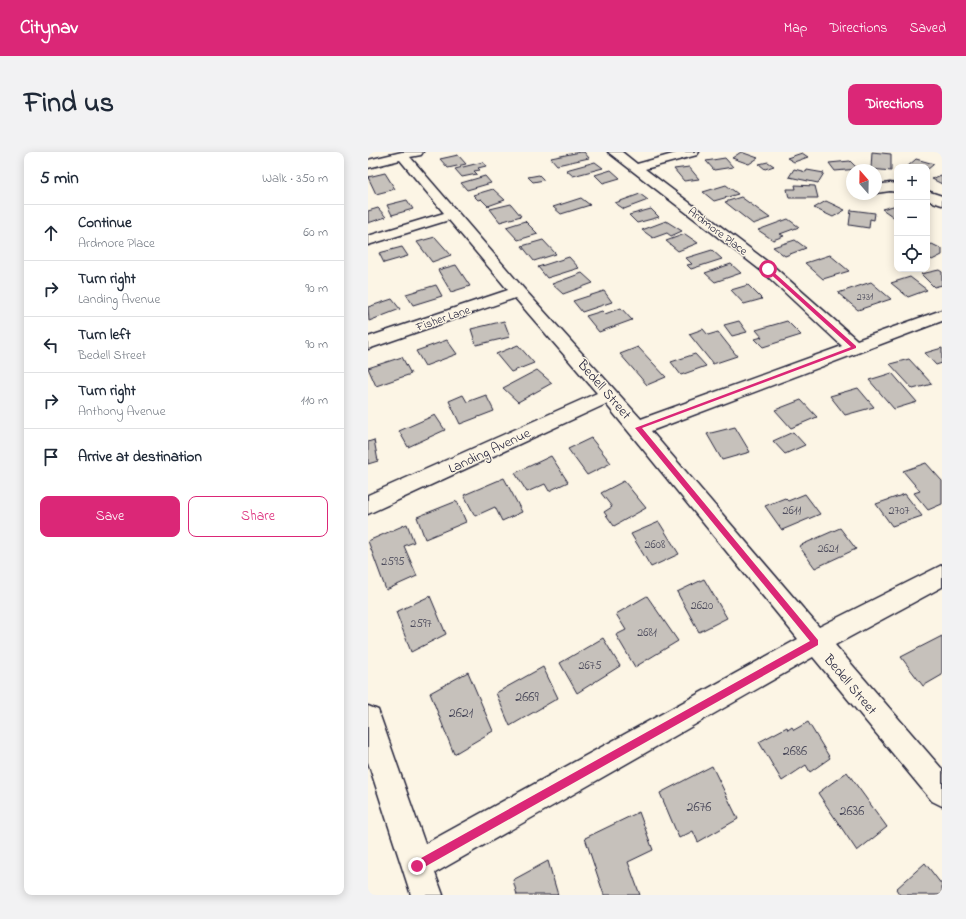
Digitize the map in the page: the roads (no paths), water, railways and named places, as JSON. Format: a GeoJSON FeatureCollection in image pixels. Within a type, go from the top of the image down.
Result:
{"type":"FeatureCollection","features":[{"type":"Feature","properties":{"kind":"street","name":"Ardmore Place"},"geometry":{"type":"LineString","coordinates":[[614,152],[768,269],[854,347]]}},
{"type":"Feature","properties":{"kind":"street"},"geometry":{"type":"LineString","coordinates":[[634,168],[692,152]]}},
{"type":"Feature","properties":{"kind":"street"},"geometry":{"type":"LineString","coordinates":[[368,164],[411,154]]}},
{"type":"Feature","properties":{"kind":"street","name":"Bedell Street"},"geometry":{"type":"LineString","coordinates":[[411,154],[453,214],[518,292],[610,395],[942,791]]}},
{"type":"Feature","properties":{"kind":"street"},"geometry":{"type":"LineString","coordinates":[[882,188],[894,188]]}},
{"type":"Feature","properties":{"kind":"street"},"geometry":{"type":"LineString","coordinates":[[930,196],[942,201]]}},
{"type":"Feature","properties":{"kind":"street"},"geometry":{"type":"LineString","coordinates":[[368,241],[453,214]]}},
{"type":"Feature","properties":{"kind":"street","name":"Fisher Lane"},"geometry":{"type":"LineString","coordinates":[[368,343],[518,292]]}},
{"type":"Feature","properties":{"kind":"street"},"geometry":{"type":"LineString","coordinates":[[638,428],[942,315]]}},
{"type":"Feature","properties":{"kind":"street","name":"Landing Avenue"},"geometry":{"type":"LineString","coordinates":[[368,505],[610,395]]}},
{"type":"Feature","properties":{"kind":"street"},"geometry":{"type":"LineString","coordinates":[[417,866],[816,642],[942,575]]}},
{"type":"Feature","properties":{"kind":"street"},"geometry":{"type":"LineString","coordinates":[[368,720],[427,895]]}}]}
